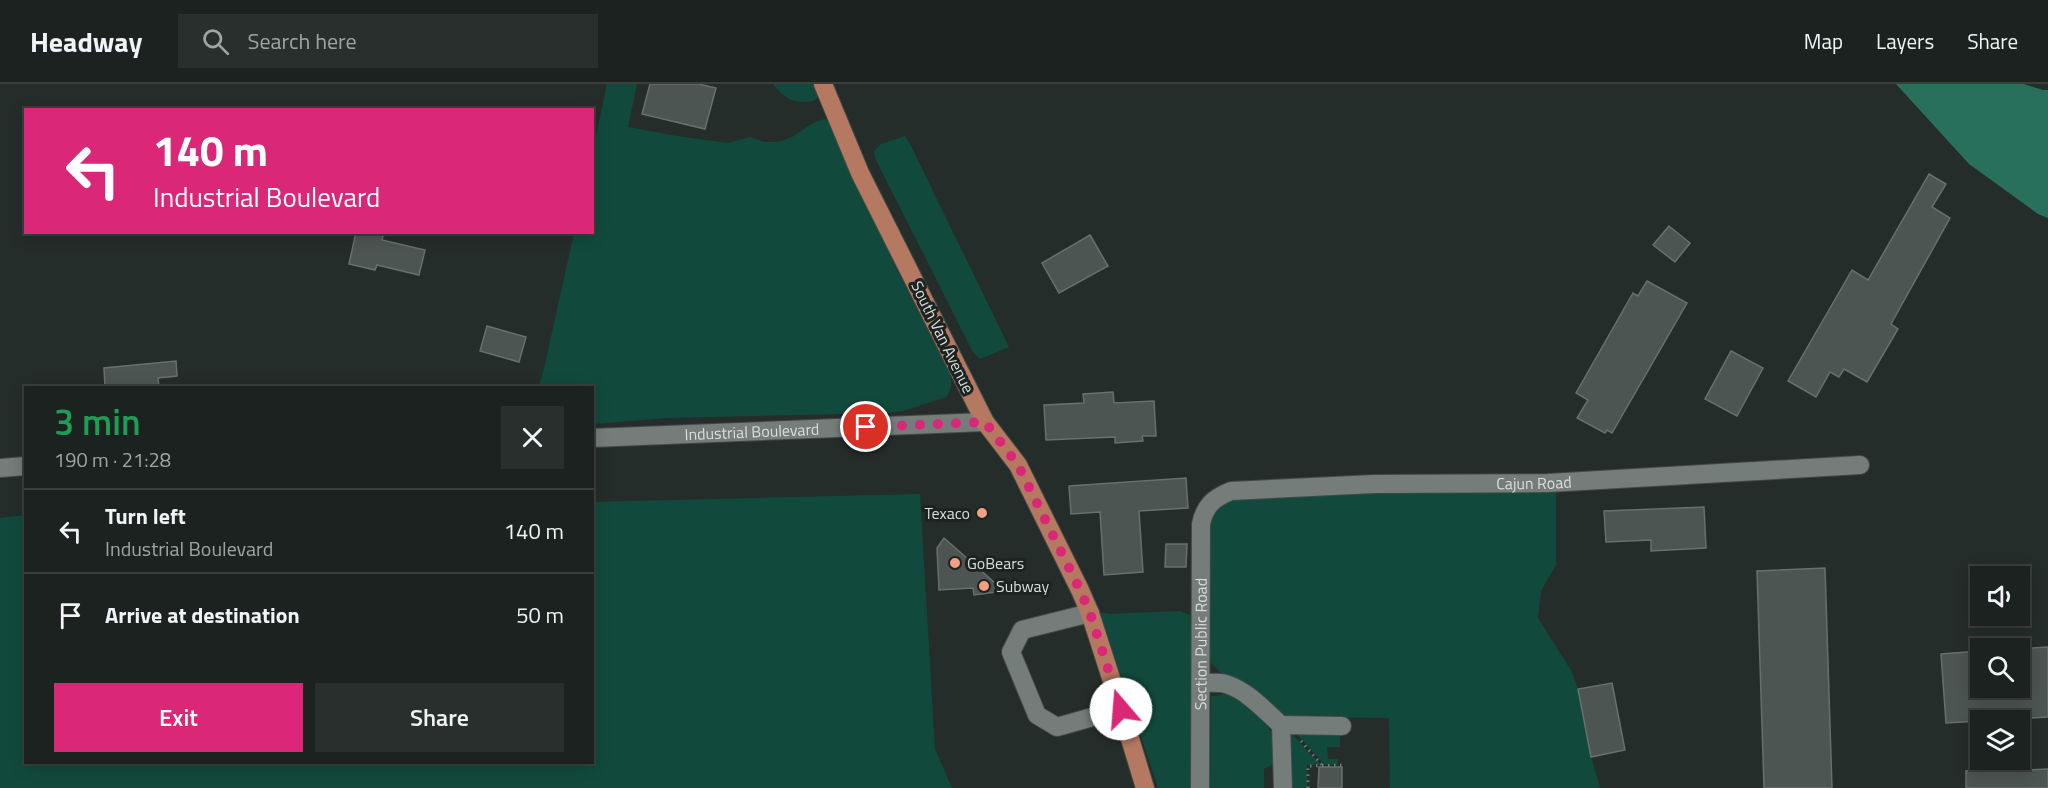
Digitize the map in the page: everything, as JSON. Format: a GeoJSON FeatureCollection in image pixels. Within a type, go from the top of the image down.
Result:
{"type":"FeatureCollection","features":[{"type":"Feature","properties":{"kind":"main road","name":"South Van Avenue"},"geometry":{"type":"LineString","coordinates":[[823,84],[860,173],[985,422],[1018,465],[1090,613],[1145,788]]}},
{"type":"Feature","properties":{"kind":"street","name":"Industrial Boulevard"},"geometry":{"type":"LineString","coordinates":[[594,438],[985,422]]}},
{"type":"Feature","properties":{"kind":"street","name":"Cajun Road"},"geometry":{"type":"LineString","coordinates":[[1210,502],[1231,491],[1374,484],[1548,483],[1860,465]]}},
{"type":"Feature","properties":{"kind":"street"},"geometry":{"type":"LineString","coordinates":[[0,468],[24,466]]}},
{"type":"Feature","properties":{"kind":"street","name":"Section Public Road"},"geometry":{"type":"LineString","coordinates":[[1200,788],[1201,524],[1205,509],[1210,502]]}},
{"type":"Feature","properties":{"kind":"street"},"geometry":{"type":"LineString","coordinates":[[1090,613],[1022,630],[1011,652],[1037,715],[1057,728],[1121,709]]}},
{"type":"Feature","properties":{"kind":"street"},"geometry":{"type":"LineString","coordinates":[[1201,683],[1225,684],[1243,693],[1284,725],[1342,726]]}},
{"type":"Feature","properties":{"kind":"street"},"geometry":{"type":"LineString","coordinates":[[1283,788],[1284,725]]}},
{"type":"Feature","properties":{"kind":"path"},"geometry":{"type":"LineString","coordinates":[[1284,725],[1323,766]]}},
{"type":"Feature","properties":{"kind":"path"},"geometry":{"type":"LineString","coordinates":[[1308,788],[1308,766],[1343,765]]}},
{"type":"Feature","properties":{"kind":"shaded area"},"geometry":{"type":"Polygon","coordinates":[[[607,84],[637,84],[628,127],[677,136],[728,143],[750,137],[764,142],[778,142],[792,137],[813,123],[824,119],[830,120],[894,264],[949,370],[951,384],[946,397],[903,411],[887,413],[666,418],[594,424],[594,386],[538,386],[574,234],[594,234],[594,144],[607,84]]]}},
{"type":"Feature","properties":{"kind":"shaded area"},"geometry":{"type":"Polygon","coordinates":[[[773,84],[817,84],[820,95],[810,102],[796,101],[788,98],[773,84]]]}},
{"type":"Feature","properties":{"kind":"shaded area"},"geometry":{"type":"Polygon","coordinates":[[[1896,84],[2024,84],[2048,90],[2048,218],[2038,214],[1969,164],[1896,84]]]}},
{"type":"Feature","properties":{"kind":"shaded area"},"geometry":{"type":"Polygon","coordinates":[[[905,136],[1009,347],[980,359],[973,352],[875,158],[874,151],[881,144],[905,136]]]}},
{"type":"Feature","properties":{"kind":"shaded area"},"geometry":{"type":"Polygon","coordinates":[[[1556,485],[1556,565],[1541,591],[1538,618],[1572,672],[1578,689],[1591,756],[1600,788],[1390,788],[1389,718],[1287,717],[1280,715],[1219,671],[1208,660],[1209,522],[1211,514],[1228,498],[1556,485]]]}},
{"type":"Feature","properties":{"kind":"shaded area"},"geometry":{"type":"Polygon","coordinates":[[[920,494],[935,749],[952,788],[0,788],[0,518],[24,515],[24,764],[594,764],[594,502],[920,494]]]}},
{"type":"Feature","properties":{"kind":"shaded area"},"geometry":{"type":"Polygon","coordinates":[[[1179,611],[1193,616],[1192,788],[1158,788],[1100,612],[1109,614],[1179,611]]]}},
{"type":"Feature","properties":{"kind":"shaded area"},"geometry":{"type":"Polygon","coordinates":[[[1226,694],[1240,700],[1253,710],[1272,734],[1278,762],[1264,769],[1264,788],[1210,788],[1211,696],[1226,694]]]}},
{"type":"Feature","properties":{"kind":"shaded area"},"geometry":{"type":"Polygon","coordinates":[[[1340,731],[1340,747],[1327,747],[1328,759],[1338,759],[1338,765],[1325,765],[1295,732],[1340,731]]]}},
{"type":"Feature","properties":{"kind":"shaded area"},"geometry":{"type":"Polygon","coordinates":[[[1292,734],[1321,765],[1307,765],[1307,788],[1293,788],[1292,734]]]}},
{"type":"Feature","properties":{"kind":"building"},"geometry":{"type":"Polygon","coordinates":[[[650,84],[699,84],[716,88],[705,129],[642,114],[650,84]]]}},
{"type":"Feature","properties":{"kind":"building"},"geometry":{"type":"Polygon","coordinates":[[[1929,174],[1946,184],[1932,207],[1950,218],[1891,324],[1898,329],[1867,382],[1844,369],[1839,377],[1830,372],[1816,397],[1788,381],[1852,270],[1868,280],[1929,174]]]}},
{"type":"Feature","properties":{"kind":"building"},"geometry":{"type":"Polygon","coordinates":[[[1669,226],[1690,243],[1675,262],[1653,245],[1669,226]]]}},
{"type":"Feature","properties":{"kind":"building"},"geometry":{"type":"Polygon","coordinates":[[[356,234],[384,234],[382,240],[425,250],[419,275],[377,265],[375,270],[349,264],[356,234]]]}},
{"type":"Feature","properties":{"kind":"building"},"geometry":{"type":"Polygon","coordinates":[[[1090,235],[1108,266],[1059,293],[1042,263],[1090,235]]]}},
{"type":"Feature","properties":{"kind":"building"},"geometry":{"type":"Polygon","coordinates":[[[1647,281],[1687,303],[1612,433],[1607,430],[1605,433],[1577,418],[1588,400],[1576,393],[1633,293],[1638,296],[1647,281]]]}},
{"type":"Feature","properties":{"kind":"building"},"geometry":{"type":"Polygon","coordinates":[[[487,326],[526,337],[519,362],[480,351],[487,326]]]}},
{"type":"Feature","properties":{"kind":"building"},"geometry":{"type":"Polygon","coordinates":[[[1731,351],[1763,368],[1737,416],[1705,399],[1731,351]]]}},
{"type":"Feature","properties":{"kind":"building"},"geometry":{"type":"Polygon","coordinates":[[[176,361],[177,376],[158,378],[159,386],[105,386],[104,368],[176,361]]]}},
{"type":"Feature","properties":{"kind":"building"},"geometry":{"type":"Polygon","coordinates":[[[1113,392],[1114,403],[1154,401],[1156,436],[1142,436],[1143,441],[1115,443],[1115,437],[1046,440],[1044,405],[1084,403],[1083,394],[1113,392]]]}},
{"type":"Feature","properties":{"kind":"building"},"geometry":{"type":"Polygon","coordinates":[[[1186,478],[1188,508],[1139,511],[1143,572],[1104,575],[1100,512],[1071,514],[1069,486],[1186,478]]]}},
{"type":"Feature","properties":{"kind":"building"},"geometry":{"type":"Polygon","coordinates":[[[1704,507],[1706,548],[1651,551],[1651,540],[1606,542],[1604,511],[1704,507]]]}},
{"type":"Feature","properties":{"kind":"building","name":"GoBears"},"geometry":{"type":"Polygon","coordinates":[[[944,538],[1004,591],[974,595],[973,588],[939,590],[937,548],[944,538]]]}},
{"type":"Feature","properties":{"kind":"building"},"geometry":{"type":"Polygon","coordinates":[[[1166,544],[1187,544],[1186,567],[1165,567],[1166,544]]]}},
{"type":"Feature","properties":{"kind":"building"},"geometry":{"type":"Polygon","coordinates":[[[1825,568],[1832,788],[1764,788],[1757,571],[1825,568]]]}},
{"type":"Feature","properties":{"kind":"building"},"geometry":{"type":"Polygon","coordinates":[[[2048,647],[2048,717],[2030,718],[2030,710],[1970,710],[1970,722],[1946,723],[1941,654],[1970,652],[1970,698],[2030,698],[2030,648],[2048,647]]]}},
{"type":"Feature","properties":{"kind":"building"},"geometry":{"type":"Polygon","coordinates":[[[1612,683],[1625,750],[1591,757],[1578,689],[1612,683]]]}},
{"type":"Feature","properties":{"kind":"building"},"geometry":{"type":"Polygon","coordinates":[[[1319,767],[1342,767],[1342,788],[1318,788],[1319,767]]]}},
{"type":"Feature","properties":{"kind":"building"},"geometry":{"type":"Polygon","coordinates":[[[2048,769],[2048,788],[1966,788],[1966,771],[2048,769]]]}},
{"type":"Feature","properties":{"kind":"place","name":"Texaco"},"geometry":{"type":"Point","coordinates":[982,513]}},
{"type":"Feature","properties":{"kind":"place","name":"GoBears"},"geometry":{"type":"Point","coordinates":[955,563]}},
{"type":"Feature","properties":{"kind":"place","name":"Subway"},"geometry":{"type":"Point","coordinates":[984,586]}},
{"type":"Feature","properties":{"kind":"route"},"geometry":{"type":"LineString","coordinates":[[866,427],[985,422],[1018,465],[1080,590],[1090,613],[1121,709]]}}]}
